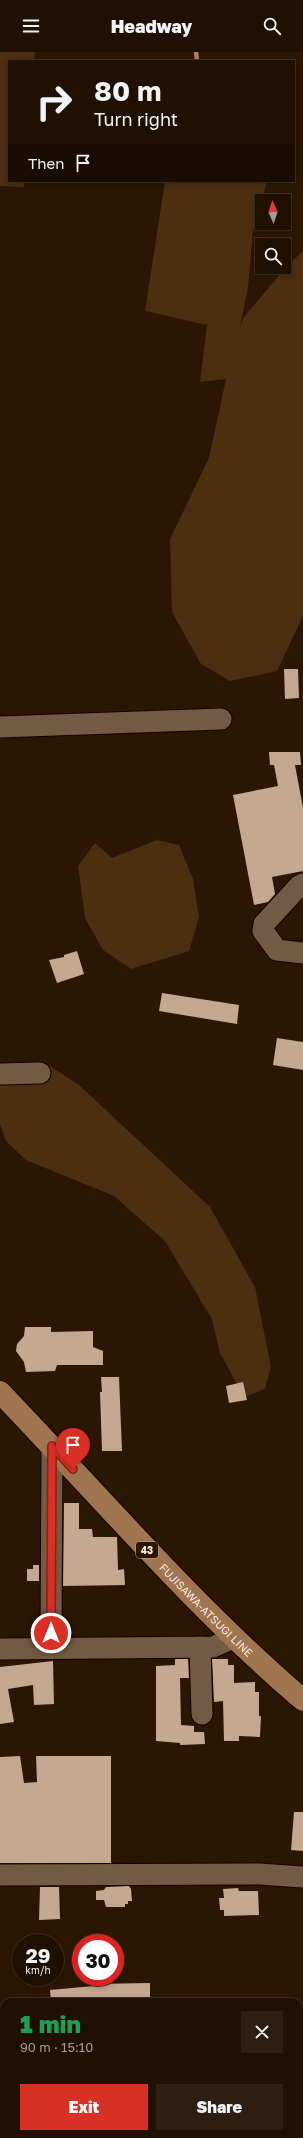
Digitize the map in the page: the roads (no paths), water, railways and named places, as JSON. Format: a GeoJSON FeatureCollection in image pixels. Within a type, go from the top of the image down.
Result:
{"type":"FeatureCollection","features":[{"type":"Feature","properties":{"kind":"main road","name":"FUJISAWA-ATSUGI LINE"},"geometry":{"type":"LineString","coordinates":[[0,1392],[52,1446],[171,1576],[233,1638],[303,1700]]}},
{"type":"Feature","properties":{"kind":"street"},"geometry":{"type":"LineString","coordinates":[[0,727],[221,719]]}},
{"type":"Feature","properties":{"kind":"street"},"geometry":{"type":"LineString","coordinates":[[303,884],[298,886],[264,924],[263,931],[277,950],[303,953]]}},
{"type":"Feature","properties":{"kind":"street"},"geometry":{"type":"LineString","coordinates":[[0,1074],[40,1073]]}},
{"type":"Feature","properties":{"kind":"street"},"geometry":{"type":"LineString","coordinates":[[51,1648],[52,1446]]}},
{"type":"Feature","properties":{"kind":"street"},"geometry":{"type":"LineString","coordinates":[[0,1649],[213,1647],[233,1638]]}},
{"type":"Feature","properties":{"kind":"street"},"geometry":{"type":"LineString","coordinates":[[200,1647],[202,1714]]}},
{"type":"Feature","properties":{"kind":"street"},"geometry":{"type":"LineString","coordinates":[[0,1875],[245,1874],[303,1877]]}},
{"type":"Feature","properties":{"kind":"waterway"},"geometry":{"type":"LineString","coordinates":[[196,52],[197,60]]}}]}
